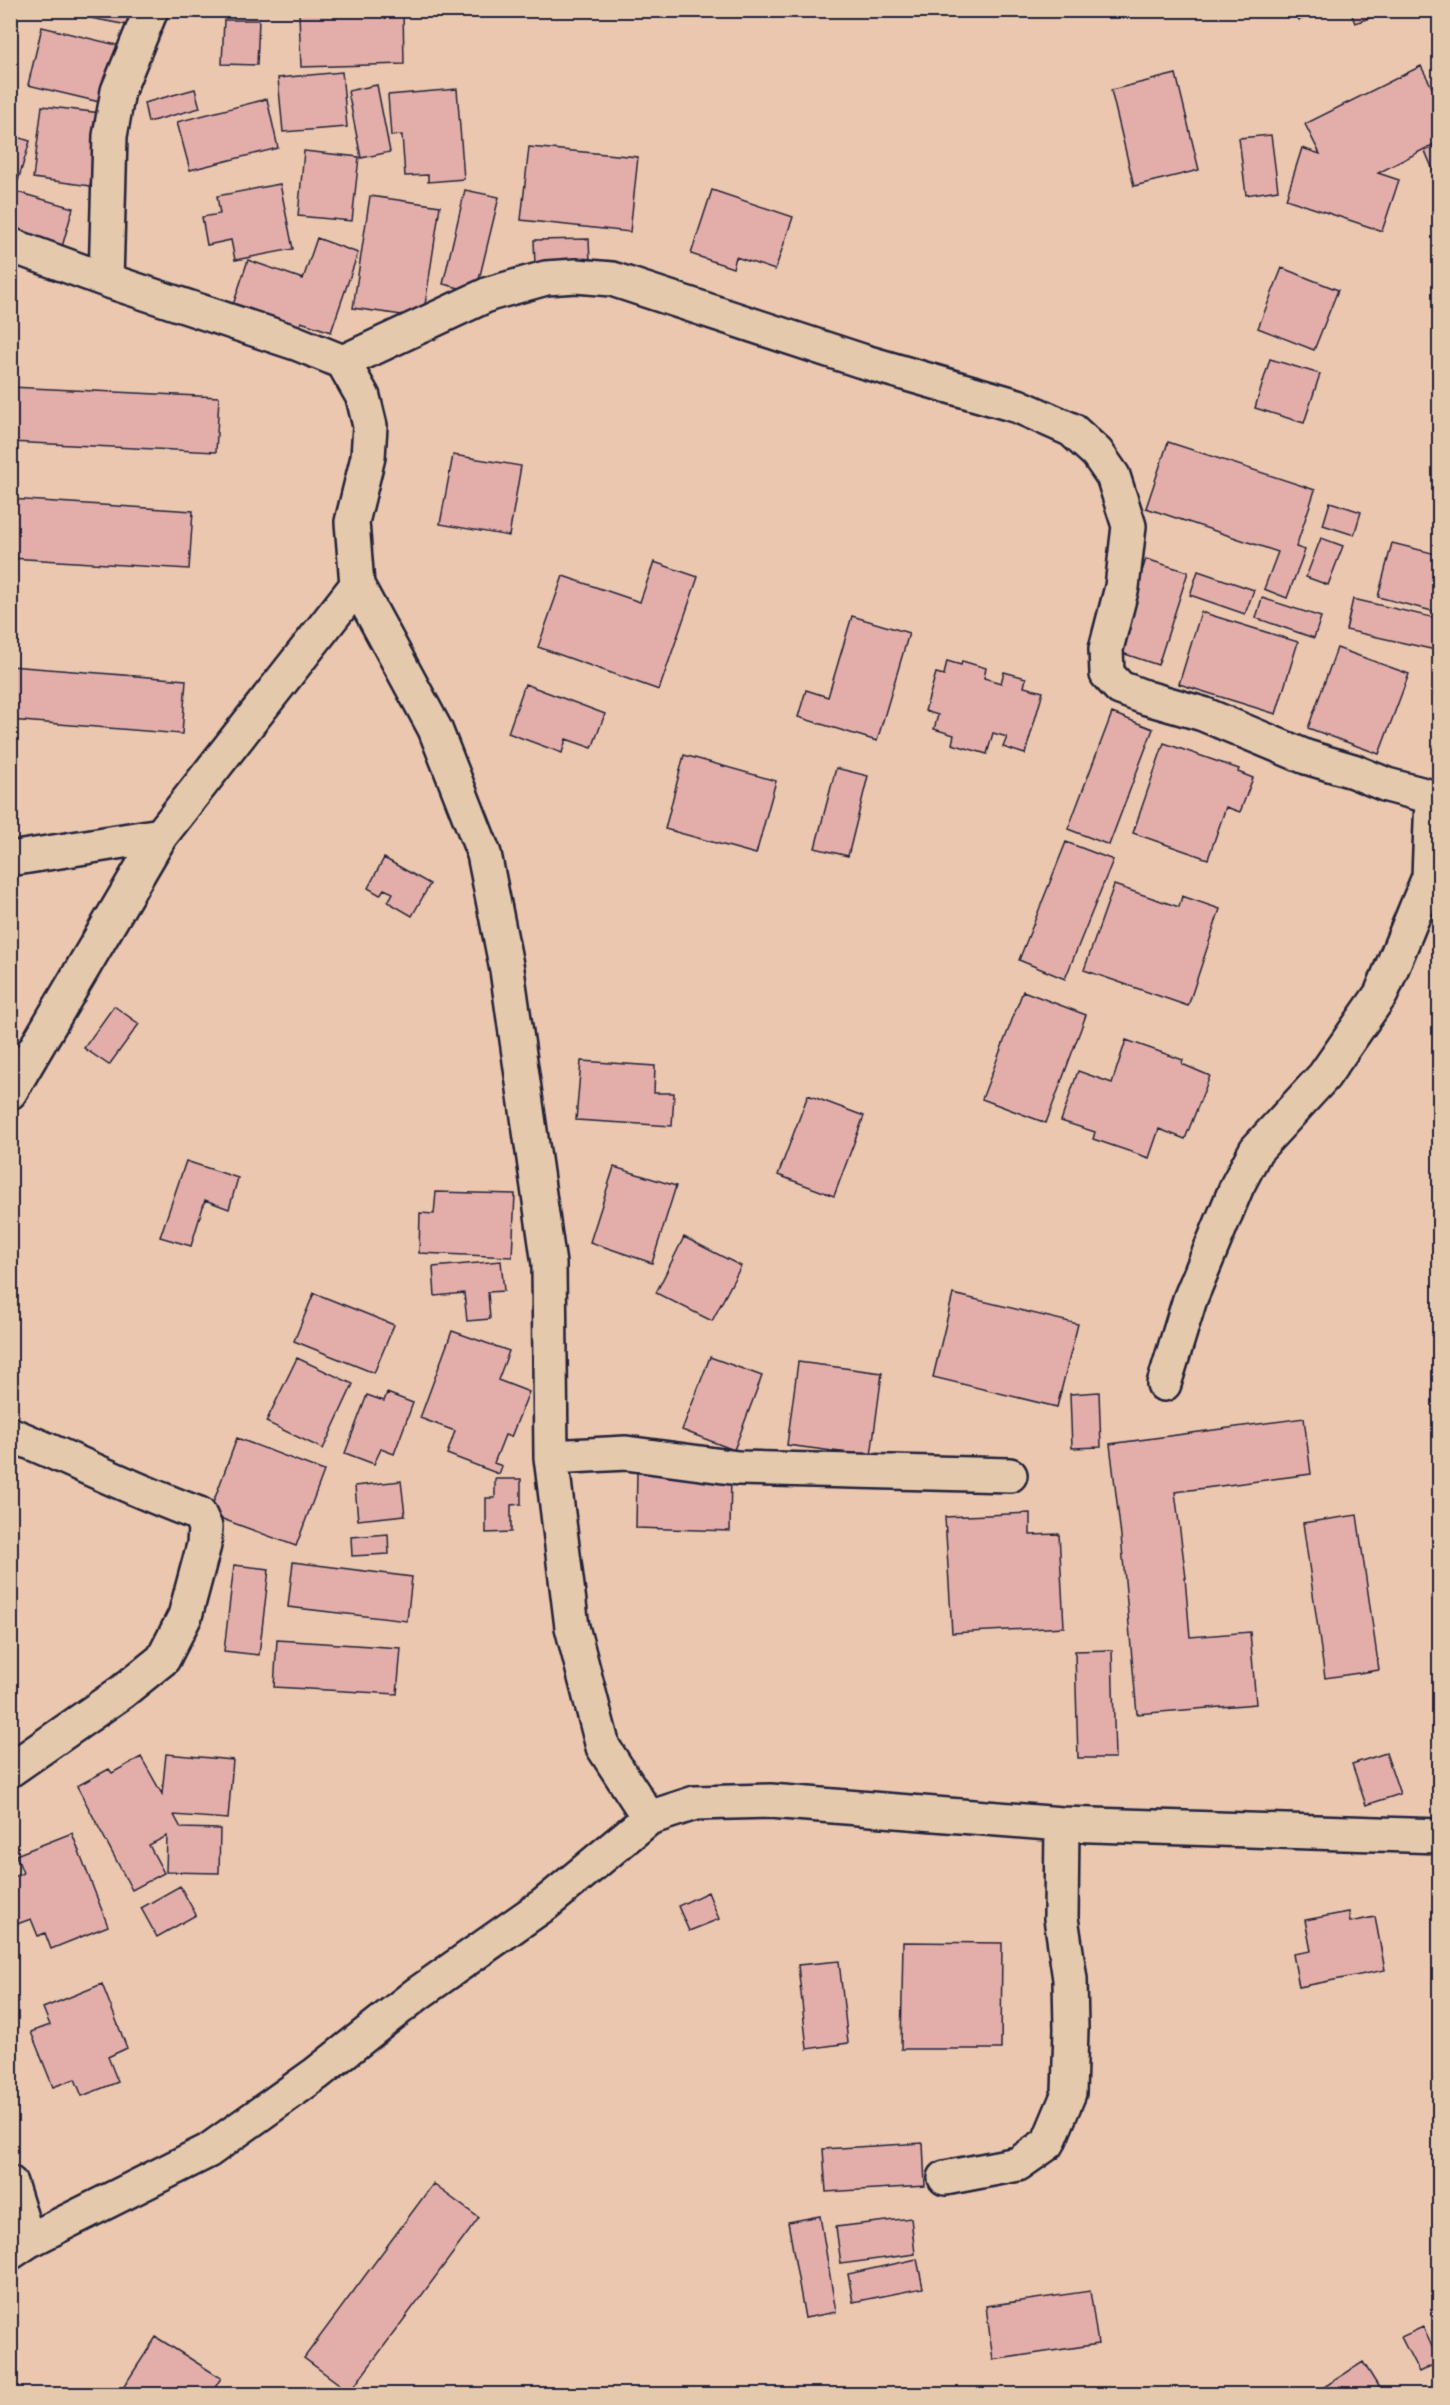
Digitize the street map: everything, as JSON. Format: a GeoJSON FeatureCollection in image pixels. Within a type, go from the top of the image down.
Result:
{"type":"FeatureCollection","features":[{"type":"Feature","properties":{"kind":"street"},"geometry":{"type":"LineString","coordinates":[[106,280],[111,136],[118,91],[151,10]]}},
{"type":"Feature","properties":{"kind":"street"},"geometry":{"type":"LineString","coordinates":[[10,245],[106,280],[296,343],[343,362],[363,398],[370,426],[368,457],[352,522],[357,585],[435,729],[484,854],[507,970],[549,1264],[551,1457],[572,1627],[603,1747],[649,1818]]}},
{"type":"Feature","properties":{"kind":"street"},"geometry":{"type":"LineString","coordinates":[[343,362],[489,294],[546,278],[576,276],[612,279],[862,361],[1018,406],[1072,430],[1097,453],[1113,476],[1129,526],[1122,587],[1106,649],[1107,674],[1120,688],[1203,714],[1306,757],[1353,771],[1387,785],[1436,798],[1429,877],[1381,994],[1324,1076],[1256,1150],[1237,1186],[1191,1299],[1164,1384]]}},
{"type":"Feature","properties":{"kind":"street"},"geometry":{"type":"LineString","coordinates":[[10,1092],[161,835],[357,585]]}},
{"type":"Feature","properties":{"kind":"street"},"geometry":{"type":"LineString","coordinates":[[10,859],[161,835]]}},
{"type":"Feature","properties":{"kind":"street"},"geometry":{"type":"LineString","coordinates":[[10,1434],[157,1499],[199,1514],[205,1527],[204,1545],[185,1616],[163,1659],[122,1692],[10,1770]]}},
{"type":"Feature","properties":{"kind":"street"},"geometry":{"type":"LineString","coordinates":[[551,1457],[626,1453],[738,1468],[1010,1475]]}},
{"type":"Feature","properties":{"kind":"street"},"geometry":{"type":"LineString","coordinates":[[10,2183],[19,2247],[208,2151],[316,2074],[417,1994],[545,1904],[649,1818],[695,1803],[770,1802],[1062,1824],[1440,1836]]}},
{"type":"Feature","properties":{"kind":"street"},"geometry":{"type":"LineString","coordinates":[[945,2178],[1018,2164],[1026,2159],[1048,2143],[1069,2093],[1070,1979],[1061,1918],[1062,1824]]}},
{"type":"Feature","properties":{"kind":"building"},"geometry":{"type":"Polygon","coordinates":[[[60,10],[135,10],[133,26],[59,12],[60,10]]]}},
{"type":"Feature","properties":{"kind":"building"},"geometry":{"type":"Polygon","coordinates":[[[339,10],[403,10],[404,64],[301,67],[299,13],[339,10]]]}},
{"type":"Feature","properties":{"kind":"building"},"geometry":{"type":"Polygon","coordinates":[[[1296,10],[1326,10],[1299,20],[1296,10]]]}},
{"type":"Feature","properties":{"kind":"building"},"geometry":{"type":"Polygon","coordinates":[[[1350,10],[1392,10],[1355,23],[1350,10]]]}},
{"type":"Feature","properties":{"kind":"building"},"geometry":{"type":"Polygon","coordinates":[[[224,20],[259,20],[257,65],[222,64],[224,20]]]}},
{"type":"Feature","properties":{"kind":"building"},"geometry":{"type":"Polygon","coordinates":[[[42,27],[121,46],[108,104],[28,85],[42,27]]]}},
{"type":"Feature","properties":{"kind":"building"},"geometry":{"type":"Polygon","coordinates":[[[1421,66],[1440,103],[1440,141],[1378,173],[1399,180],[1382,231],[1286,199],[1302,148],[1320,154],[1305,124],[1421,66]]]}},
{"type":"Feature","properties":{"kind":"building"},"geometry":{"type":"Polygon","coordinates":[[[342,72],[347,127],[283,132],[278,78],[342,72]]]}},
{"type":"Feature","properties":{"kind":"building"},"geometry":{"type":"Polygon","coordinates":[[[1176,74],[1199,170],[1134,186],[1111,90],[1176,74]]]}},
{"type":"Feature","properties":{"kind":"building"},"geometry":{"type":"Polygon","coordinates":[[[377,85],[390,152],[361,158],[348,91],[377,85]]]}},
{"type":"Feature","properties":{"kind":"building"},"geometry":{"type":"Polygon","coordinates":[[[195,89],[200,108],[148,122],[144,103],[195,89]]]}},
{"type":"Feature","properties":{"kind":"building"},"geometry":{"type":"Polygon","coordinates":[[[457,89],[464,179],[428,182],[428,175],[405,176],[402,135],[391,136],[388,95],[457,89]]]}},
{"type":"Feature","properties":{"kind":"building"},"geometry":{"type":"Polygon","coordinates":[[[267,99],[278,148],[190,170],[177,122],[267,99]]]}},
{"type":"Feature","properties":{"kind":"building"},"geometry":{"type":"Polygon","coordinates":[[[42,106],[101,113],[90,186],[33,178],[42,106]]]}},
{"type":"Feature","properties":{"kind":"building"},"geometry":{"type":"Polygon","coordinates":[[[10,135],[30,141],[17,184],[10,182],[10,135]]]}},
{"type":"Feature","properties":{"kind":"building"},"geometry":{"type":"Polygon","coordinates":[[[1271,135],[1278,190],[1246,195],[1239,138],[1271,135]]]}},
{"type":"Feature","properties":{"kind":"building"},"geometry":{"type":"Polygon","coordinates":[[[1440,144],[1440,186],[1425,151],[1440,144]]]}},
{"type":"Feature","properties":{"kind":"building"},"geometry":{"type":"Polygon","coordinates":[[[529,147],[638,157],[630,232],[521,220],[529,147]]]}},
{"type":"Feature","properties":{"kind":"building"},"geometry":{"type":"Polygon","coordinates":[[[304,151],[359,157],[352,221],[298,216],[304,151]]]}},
{"type":"Feature","properties":{"kind":"building"},"geometry":{"type":"Polygon","coordinates":[[[280,184],[293,249],[235,260],[231,240],[207,245],[202,217],[220,214],[217,196],[280,184]]]}},
{"type":"Feature","properties":{"kind":"building"},"geometry":{"type":"Polygon","coordinates":[[[10,190],[73,208],[62,247],[10,232],[10,190]]]}},
{"type":"Feature","properties":{"kind":"building"},"geometry":{"type":"Polygon","coordinates":[[[465,190],[499,197],[476,292],[443,284],[465,190]]]}},
{"type":"Feature","properties":{"kind":"building"},"geometry":{"type":"Polygon","coordinates":[[[712,190],[793,217],[775,270],[736,257],[733,268],[691,254],[712,190]]]}},
{"type":"Feature","properties":{"kind":"building"},"geometry":{"type":"Polygon","coordinates":[[[370,196],[440,206],[423,318],[353,308],[370,196]]]}},
{"type":"Feature","properties":{"kind":"building"},"geometry":{"type":"Polygon","coordinates":[[[317,238],[358,253],[331,332],[301,322],[298,331],[232,308],[248,260],[303,279],[317,238]]]}},
{"type":"Feature","properties":{"kind":"building"},"geometry":{"type":"Polygon","coordinates":[[[589,239],[590,263],[535,265],[534,240],[589,239]]]}},
{"type":"Feature","properties":{"kind":"building"},"geometry":{"type":"Polygon","coordinates":[[[1282,268],[1338,290],[1314,350],[1258,328],[1282,268]]]}},
{"type":"Feature","properties":{"kind":"building"},"geometry":{"type":"Polygon","coordinates":[[[1270,359],[1320,374],[1304,423],[1255,408],[1270,359]]]}},
{"type":"Feature","properties":{"kind":"building"},"geometry":{"type":"Polygon","coordinates":[[[10,387],[219,397],[216,452],[10,442],[10,387]]]}},
{"type":"Feature","properties":{"kind":"building"},"geometry":{"type":"Polygon","coordinates":[[[1168,442],[1315,490],[1296,547],[1305,550],[1287,598],[1264,589],[1278,552],[1146,508],[1168,442]]]}},
{"type":"Feature","properties":{"kind":"building"},"geometry":{"type":"Polygon","coordinates":[[[453,455],[521,466],[509,536],[440,524],[453,455]]]}},
{"type":"Feature","properties":{"kind":"building"},"geometry":{"type":"Polygon","coordinates":[[[10,499],[193,511],[189,569],[10,558],[10,499]]]}},
{"type":"Feature","properties":{"kind":"building"},"geometry":{"type":"Polygon","coordinates":[[[1330,502],[1361,512],[1354,535],[1323,525],[1330,502]]]}},
{"type":"Feature","properties":{"kind":"building"},"geometry":{"type":"Polygon","coordinates":[[[1321,538],[1343,546],[1328,585],[1306,577],[1321,538]]]}},
{"type":"Feature","properties":{"kind":"building"},"geometry":{"type":"Polygon","coordinates":[[[1392,543],[1440,555],[1440,613],[1378,597],[1392,543]]]}},
{"type":"Feature","properties":{"kind":"building"},"geometry":{"type":"Polygon","coordinates":[[[1146,559],[1188,572],[1158,665],[1116,651],[1146,559]]]}},
{"type":"Feature","properties":{"kind":"building"},"geometry":{"type":"Polygon","coordinates":[[[654,562],[698,577],[659,690],[538,647],[563,576],[640,602],[654,562]]]}},
{"type":"Feature","properties":{"kind":"building"},"geometry":{"type":"Polygon","coordinates":[[[1198,571],[1254,590],[1245,614],[1190,595],[1198,571]]]}},
{"type":"Feature","properties":{"kind":"building"},"geometry":{"type":"Polygon","coordinates":[[[1262,598],[1321,617],[1314,638],[1256,618],[1262,598]]]}},
{"type":"Feature","properties":{"kind":"building"},"geometry":{"type":"Polygon","coordinates":[[[1353,599],[1440,619],[1440,651],[1346,630],[1353,599]]]}},
{"type":"Feature","properties":{"kind":"building"},"geometry":{"type":"Polygon","coordinates":[[[1201,612],[1298,642],[1276,714],[1179,684],[1201,612]]]}},
{"type":"Feature","properties":{"kind":"building"},"geometry":{"type":"Polygon","coordinates":[[[852,616],[909,633],[877,741],[798,717],[806,690],[828,697],[852,616]]]}},
{"type":"Feature","properties":{"kind":"building"},"geometry":{"type":"Polygon","coordinates":[[[1337,648],[1409,674],[1379,754],[1308,728],[1337,648]]]}},
{"type":"Feature","properties":{"kind":"building"},"geometry":{"type":"Polygon","coordinates":[[[947,661],[961,665],[962,661],[986,668],[984,678],[1001,683],[1004,672],[1026,678],[1024,687],[1043,692],[1025,754],[1003,747],[1007,737],[993,733],[987,754],[952,744],[954,735],[934,729],[938,715],[925,711],[936,673],[944,675],[947,661]]]}},
{"type":"Feature","properties":{"kind":"building"},"geometry":{"type":"Polygon","coordinates":[[[10,666],[186,680],[182,734],[10,720],[10,666]]]}},
{"type":"Feature","properties":{"kind":"building"},"geometry":{"type":"Polygon","coordinates":[[[525,684],[605,714],[592,748],[566,739],[562,753],[508,733],[525,684]]]}},
{"type":"Feature","properties":{"kind":"building"},"geometry":{"type":"Polygon","coordinates":[[[1112,713],[1153,729],[1109,845],[1068,829],[1112,713]]]}},
{"type":"Feature","properties":{"kind":"building"},"geometry":{"type":"Polygon","coordinates":[[[1164,743],[1239,769],[1238,772],[1253,778],[1240,812],[1226,807],[1208,859],[1133,833],[1164,743]]]}},
{"type":"Feature","properties":{"kind":"building"},"geometry":{"type":"Polygon","coordinates":[[[684,755],[776,781],[756,854],[665,829],[684,755]]]}},
{"type":"Feature","properties":{"kind":"building"},"geometry":{"type":"Polygon","coordinates":[[[836,768],[868,776],[848,856],[815,848],[836,768]]]}},
{"type":"Feature","properties":{"kind":"building"},"geometry":{"type":"Polygon","coordinates":[[[1066,842],[1113,860],[1065,979],[1019,960],[1066,842]]]}},
{"type":"Feature","properties":{"kind":"building"},"geometry":{"type":"Polygon","coordinates":[[[384,858],[430,884],[412,916],[388,902],[393,893],[384,889],[380,895],[368,888],[384,858]]]}},
{"type":"Feature","properties":{"kind":"building"},"geometry":{"type":"Polygon","coordinates":[[[1114,885],[1179,907],[1182,896],[1220,909],[1188,1006],[1084,970],[1114,885]]]}},
{"type":"Feature","properties":{"kind":"building"},"geometry":{"type":"Polygon","coordinates":[[[1023,991],[1086,1015],[1046,1123],[982,1099],[1023,991]]]}},
{"type":"Feature","properties":{"kind":"building"},"geometry":{"type":"Polygon","coordinates":[[[114,1006],[139,1024],[109,1065],[84,1048],[114,1006]]]}},
{"type":"Feature","properties":{"kind":"building"},"geometry":{"type":"Polygon","coordinates":[[[1126,1040],[1183,1060],[1182,1064],[1210,1076],[1185,1139],[1159,1129],[1149,1158],[1093,1139],[1095,1132],[1061,1121],[1078,1071],[1112,1083],[1126,1040]]]}},
{"type":"Feature","properties":{"kind":"building"},"geometry":{"type":"Polygon","coordinates":[[[581,1061],[655,1066],[654,1093],[674,1093],[672,1126],[576,1120],[581,1061]]]}},
{"type":"Feature","properties":{"kind":"building"},"geometry":{"type":"Polygon","coordinates":[[[808,1095],[864,1116],[834,1196],[778,1175],[808,1095]]]}},
{"type":"Feature","properties":{"kind":"building"},"geometry":{"type":"Polygon","coordinates":[[[186,1161],[238,1178],[229,1209],[205,1200],[191,1246],[160,1237],[186,1161]]]}},
{"type":"Feature","properties":{"kind":"building"},"geometry":{"type":"Polygon","coordinates":[[[614,1167],[676,1186],[652,1263],[590,1242],[614,1167]]]}},
{"type":"Feature","properties":{"kind":"building"},"geometry":{"type":"Polygon","coordinates":[[[436,1192],[515,1194],[512,1257],[419,1253],[420,1213],[434,1214],[436,1192]]]}},
{"type":"Feature","properties":{"kind":"building"},"geometry":{"type":"Polygon","coordinates":[[[684,1237],[741,1266],[712,1321],[656,1293],[684,1237]]]}},
{"type":"Feature","properties":{"kind":"building"},"geometry":{"type":"Polygon","coordinates":[[[501,1261],[504,1291],[488,1292],[490,1319],[467,1321],[464,1293],[435,1296],[433,1267],[501,1261]]]}},
{"type":"Feature","properties":{"kind":"building"},"geometry":{"type":"Polygon","coordinates":[[[314,1293],[394,1325],[374,1373],[294,1341],[314,1293]]]}},
{"type":"Feature","properties":{"kind":"building"},"geometry":{"type":"Polygon","coordinates":[[[953,1294],[1078,1324],[1057,1407],[933,1377],[953,1294]]]}},
{"type":"Feature","properties":{"kind":"building"},"geometry":{"type":"Polygon","coordinates":[[[452,1331],[509,1351],[498,1380],[529,1392],[511,1437],[505,1435],[494,1463],[502,1466],[499,1474],[447,1454],[455,1431],[420,1418],[452,1331]]]}},
{"type":"Feature","properties":{"kind":"building"},"geometry":{"type":"Polygon","coordinates":[[[710,1357],[762,1376],[734,1450],[682,1430],[710,1357]]]}},
{"type":"Feature","properties":{"kind":"building"},"geometry":{"type":"Polygon","coordinates":[[[297,1358],[353,1384],[323,1449],[266,1422],[297,1358]]]}},
{"type":"Feature","properties":{"kind":"building"},"geometry":{"type":"Polygon","coordinates":[[[798,1362],[882,1373],[871,1456],[787,1445],[798,1362]]]}},
{"type":"Feature","properties":{"kind":"building"},"geometry":{"type":"Polygon","coordinates":[[[1099,1392],[1101,1447],[1072,1448],[1070,1394],[1099,1392]]]}},
{"type":"Feature","properties":{"kind":"building"},"geometry":{"type":"Polygon","coordinates":[[[387,1393],[413,1403],[394,1454],[381,1449],[374,1464],[345,1453],[367,1395],[384,1401],[387,1393]]]}},
{"type":"Feature","properties":{"kind":"building"},"geometry":{"type":"Polygon","coordinates":[[[1304,1418],[1311,1474],[1175,1492],[1186,1578],[1190,1637],[1250,1632],[1256,1704],[1137,1714],[1110,1444],[1304,1418]]]}},
{"type":"Feature","properties":{"kind":"building"},"geometry":{"type":"Polygon","coordinates":[[[237,1438],[324,1471],[296,1546],[209,1514],[237,1438]]]}},
{"type":"Feature","properties":{"kind":"building"},"geometry":{"type":"Polygon","coordinates":[[[637,1471],[731,1472],[730,1531],[636,1528],[637,1471]]]}},
{"type":"Feature","properties":{"kind":"building"},"geometry":{"type":"Polygon","coordinates":[[[495,1479],[521,1479],[521,1504],[511,1505],[511,1532],[486,1533],[486,1498],[495,1498],[495,1479]]]}},
{"type":"Feature","properties":{"kind":"building"},"geometry":{"type":"Polygon","coordinates":[[[401,1481],[405,1515],[358,1520],[355,1486],[401,1481]]]}},
{"type":"Feature","properties":{"kind":"building"},"geometry":{"type":"Polygon","coordinates":[[[1030,1513],[1030,1535],[1059,1534],[1064,1627],[952,1633],[945,1517],[1030,1513]]]}},
{"type":"Feature","properties":{"kind":"building"},"geometry":{"type":"Polygon","coordinates":[[[1357,1515],[1379,1670],[1325,1678],[1303,1523],[1357,1515]]]}},
{"type":"Feature","properties":{"kind":"building"},"geometry":{"type":"Polygon","coordinates":[[[388,1534],[389,1554],[352,1556],[351,1537],[388,1534]]]}},
{"type":"Feature","properties":{"kind":"building"},"geometry":{"type":"Polygon","coordinates":[[[293,1562],[412,1577],[407,1621],[288,1607],[293,1562]]]}},
{"type":"Feature","properties":{"kind":"building"},"geometry":{"type":"Polygon","coordinates":[[[234,1565],[269,1569],[259,1655],[224,1651],[234,1565]]]}},
{"type":"Feature","properties":{"kind":"building"},"geometry":{"type":"Polygon","coordinates":[[[277,1640],[401,1648],[397,1694],[274,1687],[277,1640]]]}},
{"type":"Feature","properties":{"kind":"building"},"geometry":{"type":"Polygon","coordinates":[[[1112,1650],[1115,1758],[1078,1758],[1075,1651],[1112,1650]]]}},
{"type":"Feature","properties":{"kind":"building"},"geometry":{"type":"Polygon","coordinates":[[[1386,1753],[1400,1794],[1366,1805],[1352,1764],[1386,1753]]]}},
{"type":"Feature","properties":{"kind":"building"},"geometry":{"type":"Polygon","coordinates":[[[166,1754],[233,1760],[228,1819],[174,1815],[181,1828],[220,1829],[219,1873],[166,1872],[167,1836],[149,1845],[164,1873],[132,1890],[77,1786],[109,1769],[112,1773],[141,1757],[162,1794],[166,1754]]]}},
{"type":"Feature","properties":{"kind":"building"},"geometry":{"type":"Polygon","coordinates":[[[72,1833],[108,1926],[51,1949],[45,1933],[38,1936],[31,1919],[17,1924],[10,1907],[10,1878],[23,1873],[16,1855],[72,1833]]]}},
{"type":"Feature","properties":{"kind":"building"},"geometry":{"type":"Polygon","coordinates":[[[180,1886],[196,1915],[157,1937],[141,1908],[180,1886]]]}},
{"type":"Feature","properties":{"kind":"building"},"geometry":{"type":"Polygon","coordinates":[[[708,1892],[719,1919],[689,1931],[678,1906],[708,1892]]]}},
{"type":"Feature","properties":{"kind":"building"},"geometry":{"type":"Polygon","coordinates":[[[1349,1912],[1350,1922],[1375,1917],[1385,1970],[1299,1987],[1293,1954],[1311,1951],[1305,1920],[1349,1912]]]}},
{"type":"Feature","properties":{"kind":"building"},"geometry":{"type":"Polygon","coordinates":[[[903,1942],[1002,1943],[1001,2049],[901,2049],[903,1942]]]}},
{"type":"Feature","properties":{"kind":"building"},"geometry":{"type":"Polygon","coordinates":[[[839,1961],[848,2043],[807,2049],[798,1965],[839,1961]]]}},
{"type":"Feature","properties":{"kind":"building"},"geometry":{"type":"Polygon","coordinates":[[[102,1984],[127,2048],[108,2057],[118,2082],[82,2096],[75,2079],[53,2087],[31,2032],[50,2025],[43,2008],[102,1984]]]}},
{"type":"Feature","properties":{"kind":"building"},"geometry":{"type":"Polygon","coordinates":[[[923,2143],[925,2186],[826,2192],[823,2149],[923,2143]]]}},
{"type":"Feature","properties":{"kind":"building"},"geometry":{"type":"Polygon","coordinates":[[[433,2184],[479,2218],[350,2392],[304,2358],[433,2184]]]}},
{"type":"Feature","properties":{"kind":"building"},"geometry":{"type":"Polygon","coordinates":[[[820,2216],[836,2312],[805,2318],[788,2222],[820,2216]]]}},
{"type":"Feature","properties":{"kind":"building"},"geometry":{"type":"Polygon","coordinates":[[[911,2218],[915,2254],[841,2264],[836,2227],[911,2218]]]}},
{"type":"Feature","properties":{"kind":"building"},"geometry":{"type":"Polygon","coordinates":[[[917,2259],[923,2288],[853,2302],[848,2274],[917,2259]]]}},
{"type":"Feature","properties":{"kind":"building"},"geometry":{"type":"Polygon","coordinates":[[[1090,2291],[1098,2344],[993,2360],[986,2306],[1090,2291]]]}},
{"type":"Feature","properties":{"kind":"building"},"geometry":{"type":"Polygon","coordinates":[[[1423,2327],[1439,2362],[1419,2372],[1401,2337],[1423,2327]]]}},
{"type":"Feature","properties":{"kind":"building"},"geometry":{"type":"Polygon","coordinates":[[[156,2337],[221,2378],[211,2394],[119,2394],[156,2337]]]}},
{"type":"Feature","properties":{"kind":"building"},"geometry":{"type":"Polygon","coordinates":[[[1363,2362],[1383,2394],[1328,2394],[1324,2387],[1363,2362]]]}}]}
